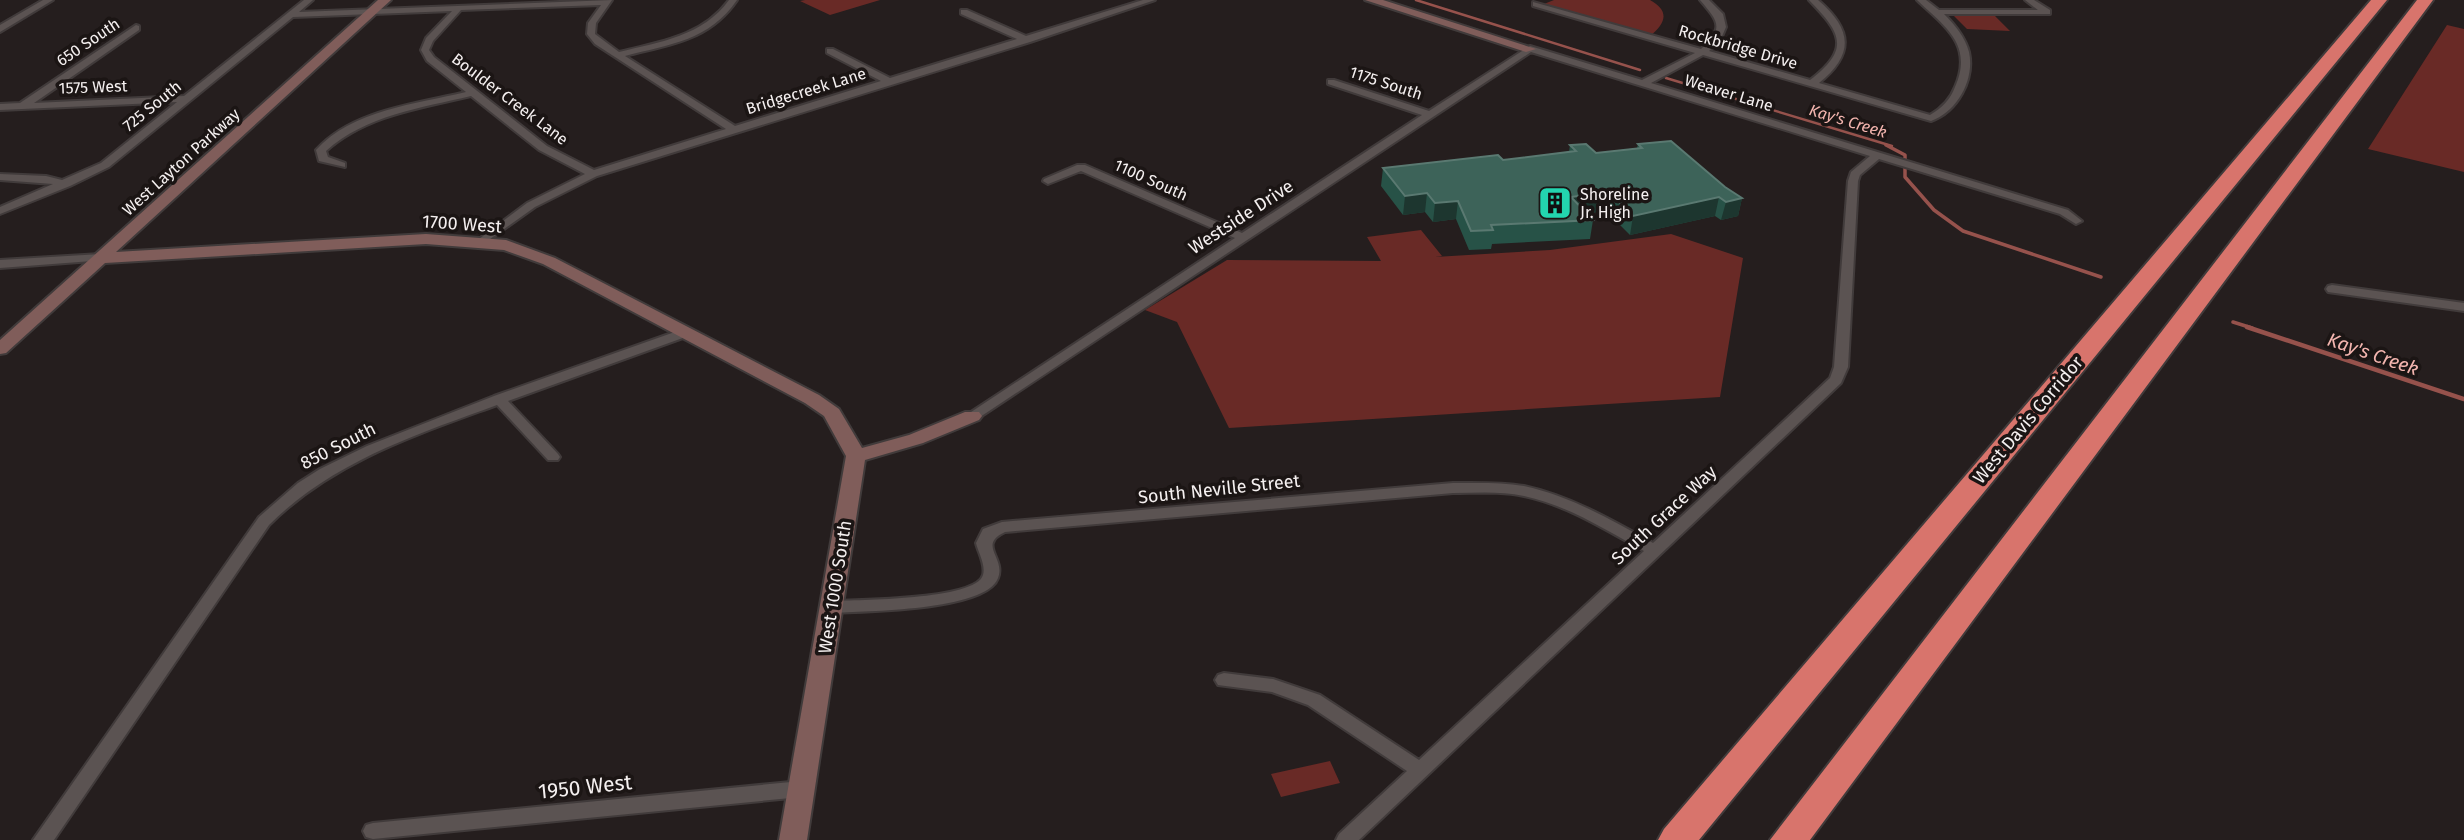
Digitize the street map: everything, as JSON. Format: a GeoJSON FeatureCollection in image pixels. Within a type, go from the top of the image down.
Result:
{"type":"FeatureCollection","features":[{"type":"Feature","properties":{"kind":"highway","name":"West Davis Corridor"},"geometry":{"type":"LineString","coordinates":[[1677,840],[2379,0]]}},
{"type":"Feature","properties":{"kind":"highway"},"geometry":{"type":"LineString","coordinates":[[1789,840],[2425,0]]}},
{"type":"Feature","properties":{"kind":"street"},"geometry":{"type":"LineString","coordinates":[[0,29],[49,0]]}},
{"type":"Feature","properties":{"kind":"street","name":"725 South"},"geometry":{"type":"LineString","coordinates":[[0,211],[105,165],[309,0]]}},
{"type":"Feature","properties":{"kind":"street","name":"West Layton Parkway"},"geometry":{"type":"LineString","coordinates":[[0,349],[385,0]]}},
{"type":"Feature","properties":{"kind":"street"},"geometry":{"type":"LineString","coordinates":[[617,55],[702,31],[718,22],[733,0]]}},
{"type":"Feature","properties":{"kind":"street","name":"Weaver Lane"},"geometry":{"type":"LineString","coordinates":[[1371,0],[2055,209],[2076,221]]}},
{"type":"Feature","properties":{"kind":"street","name":"Rockbridge Drive"},"geometry":{"type":"LineString","coordinates":[[1546,0],[1536,4],[1931,118],[1943,114],[1951,105],[1964,82],[1966,64],[1964,46],[1955,28],[1939,12]]}},
{"type":"Feature","properties":{"kind":"street"},"geometry":{"type":"LineString","coordinates":[[1643,83],[1699,53],[1722,35],[1724,26],[1714,7],[1704,0]]}},
{"type":"Feature","properties":{"kind":"street"},"geometry":{"type":"LineString","coordinates":[[1811,84],[1840,57],[1843,43],[1833,18],[1813,0]]}},
{"type":"Feature","properties":{"kind":"street"},"geometry":{"type":"LineString","coordinates":[[1921,0],[1939,12],[2046,12],[2029,0]]}},
{"type":"Feature","properties":{"kind":"street"},"geometry":{"type":"LineString","coordinates":[[290,15],[607,1]]}},
{"type":"Feature","properties":{"kind":"street"},"geometry":{"type":"LineString","coordinates":[[607,1],[592,23],[591,34],[617,55],[734,130]]}},
{"type":"Feature","properties":{"kind":"street","name":"Bridgecreek Lane"},"geometry":{"type":"LineString","coordinates":[[483,241],[531,205],[593,174],[1145,1]]}},
{"type":"Feature","properties":{"kind":"street","name":"Boulder Creek Lane"},"geometry":{"type":"LineString","coordinates":[[459,8],[429,40],[425,50],[430,59],[543,148],[593,174]]}},
{"type":"Feature","properties":{"kind":"street"},"geometry":{"type":"LineString","coordinates":[[964,12],[1027,40]]}},
{"type":"Feature","properties":{"kind":"street","name":"650 South"},"geometry":{"type":"LineString","coordinates":[[23,106],[136,28]]}},
{"type":"Feature","properties":{"kind":"street","name":"Westside Drive"},"geometry":{"type":"LineString","coordinates":[[972,416],[1530,49]]}},
{"type":"Feature","properties":{"kind":"street"},"geometry":{"type":"LineString","coordinates":[[830,51],[890,82]]}},
{"type":"Feature","properties":{"kind":"street","name":"1175 South"},"geometry":{"type":"LineString","coordinates":[[1331,82],[1431,115]]}},
{"type":"Feature","properties":{"kind":"street"},"geometry":{"type":"LineString","coordinates":[[341,166],[323,159],[321,150],[346,130],[376,118],[472,93]]}},
{"type":"Feature","properties":{"kind":"street","name":"1575 West"},"geometry":{"type":"LineString","coordinates":[[0,107],[186,99]]}},
{"type":"Feature","properties":{"kind":"street","name":"South Grace Way"},"geometry":{"type":"LineString","coordinates":[[1346,840],[1836,380],[1842,353],[1853,181],[1855,174],[1883,157]]}},
{"type":"Feature","properties":{"kind":"street","name":"1100 South"},"geometry":{"type":"LineString","coordinates":[[1048,180],[1081,167],[1242,237]]}},
{"type":"Feature","properties":{"kind":"street"},"geometry":{"type":"LineString","coordinates":[[0,177],[46,179],[66,184]]}},
{"type":"Feature","properties":{"kind":"street","name":"1700 West"},"geometry":{"type":"LineString","coordinates":[[0,264],[426,239],[483,241],[523,250],[549,261],[812,398],[832,413],[856,456]]}},
{"type":"Feature","properties":{"kind":"street"},"geometry":{"type":"LineString","coordinates":[[2332,289],[2464,307]]}},
{"type":"Feature","properties":{"kind":"street","name":"850 South"},"geometry":{"type":"LineString","coordinates":[[43,840],[275,509],[318,474],[357,454],[499,399],[686,332]]}},
{"type":"Feature","properties":{"kind":"street"},"geometry":{"type":"LineString","coordinates":[[499,399],[553,457]]}},
{"type":"Feature","properties":{"kind":"street"},"geometry":{"type":"LineString","coordinates":[[856,456],[916,439],[972,416]]}},
{"type":"Feature","properties":{"kind":"street","name":"West 1000 South"},"geometry":{"type":"LineString","coordinates":[[793,840],[856,456]]}},
{"type":"Feature","properties":{"kind":"street","name":"South Neville Street"},"geometry":{"type":"LineString","coordinates":[[832,607],[950,598],[981,590],[989,582],[992,570],[984,543],[989,533],[1002,527],[1453,488],[1503,489],[1533,494],[1566,505],[1655,551]]}},
{"type":"Feature","properties":{"kind":"street"},"geometry":{"type":"LineString","coordinates":[[1224,680],[1273,686],[1314,700],[1421,771]]}},
{"type":"Feature","properties":{"kind":"street","name":"1950 West"},"geometry":{"type":"LineString","coordinates":[[373,831],[801,789]]}},
{"type":"Feature","properties":{"kind":"shaded area"},"geometry":{"type":"Polygon","coordinates":[[[880,0],[830,15],[800,1],[880,0]]]}},
{"type":"Feature","properties":{"kind":"shaded area"},"geometry":{"type":"Polygon","coordinates":[[[1554,0],[1650,0],[1661,8],[1664,17],[1660,26],[1650,36],[1544,4],[1554,0]]]}},
{"type":"Feature","properties":{"kind":"shaded area"},"geometry":{"type":"Polygon","coordinates":[[[1953,15],[1995,16],[2010,31],[1967,29],[1953,15]]]}},
{"type":"Feature","properties":{"kind":"shaded area"},"geometry":{"type":"Polygon","coordinates":[[[2447,25],[2464,29],[2464,172],[2368,149],[2447,25]]]}},
{"type":"Feature","properties":{"kind":"shaded area"},"geometry":{"type":"Polygon","coordinates":[[[1421,230],[1442,256],[1435,257],[1550,250],[1671,234],[1743,258],[1720,397],[1229,428],[1177,322],[1145,310],[1227,260],[1381,261],[1367,237],[1421,230]]]}},
{"type":"Feature","properties":{"kind":"shaded area"},"geometry":{"type":"Polygon","coordinates":[[[1330,761],[1340,783],[1281,797],[1271,774],[1330,761]]]}},
{"type":"Feature","properties":{"kind":"building","name":"Shoreline Jr. High"},"geometry":{"type":"Polygon","coordinates":[[[1671,141],[1742,198],[1726,202],[1719,197],[1633,216],[1609,192],[1571,197],[1593,220],[1491,225],[1493,230],[1471,231],[1458,201],[1435,203],[1427,193],[1405,196],[1383,168],[1498,155],[1503,160],[1576,151],[1570,145],[1586,144],[1596,153],[1642,148],[1638,144],[1671,141]]]}},
{"type":"Feature","properties":{"kind":"waterway","name":"Kay's Creek"},"geometry":{"type":"LineString","coordinates":[[1416,0],[1640,70]]}},
{"type":"Feature","properties":{"kind":"waterway","name":"Kay's Creek"},"geometry":{"type":"LineString","coordinates":[[1666,78],[1892,146]]}},
{"type":"Feature","properties":{"kind":"waterway","name":"Kay's Creek"},"geometry":{"type":"LineString","coordinates":[[1886,145],[1905,155],[1905,177],[1934,210],[1963,231],[2101,277]]}},
{"type":"Feature","properties":{"kind":"waterway","name":"Kay's Creek"},"geometry":{"type":"LineString","coordinates":[[2233,322],[2252,328]]}},
{"type":"Feature","properties":{"kind":"waterway","name":"Kay's Creek"},"geometry":{"type":"LineString","coordinates":[[2247,327],[2464,399]]}},
{"type":"Feature","properties":{"kind":"place","name":"Shoreline Jr. High"},"geometry":{"type":"Point","coordinates":[1555,203]}}]}
